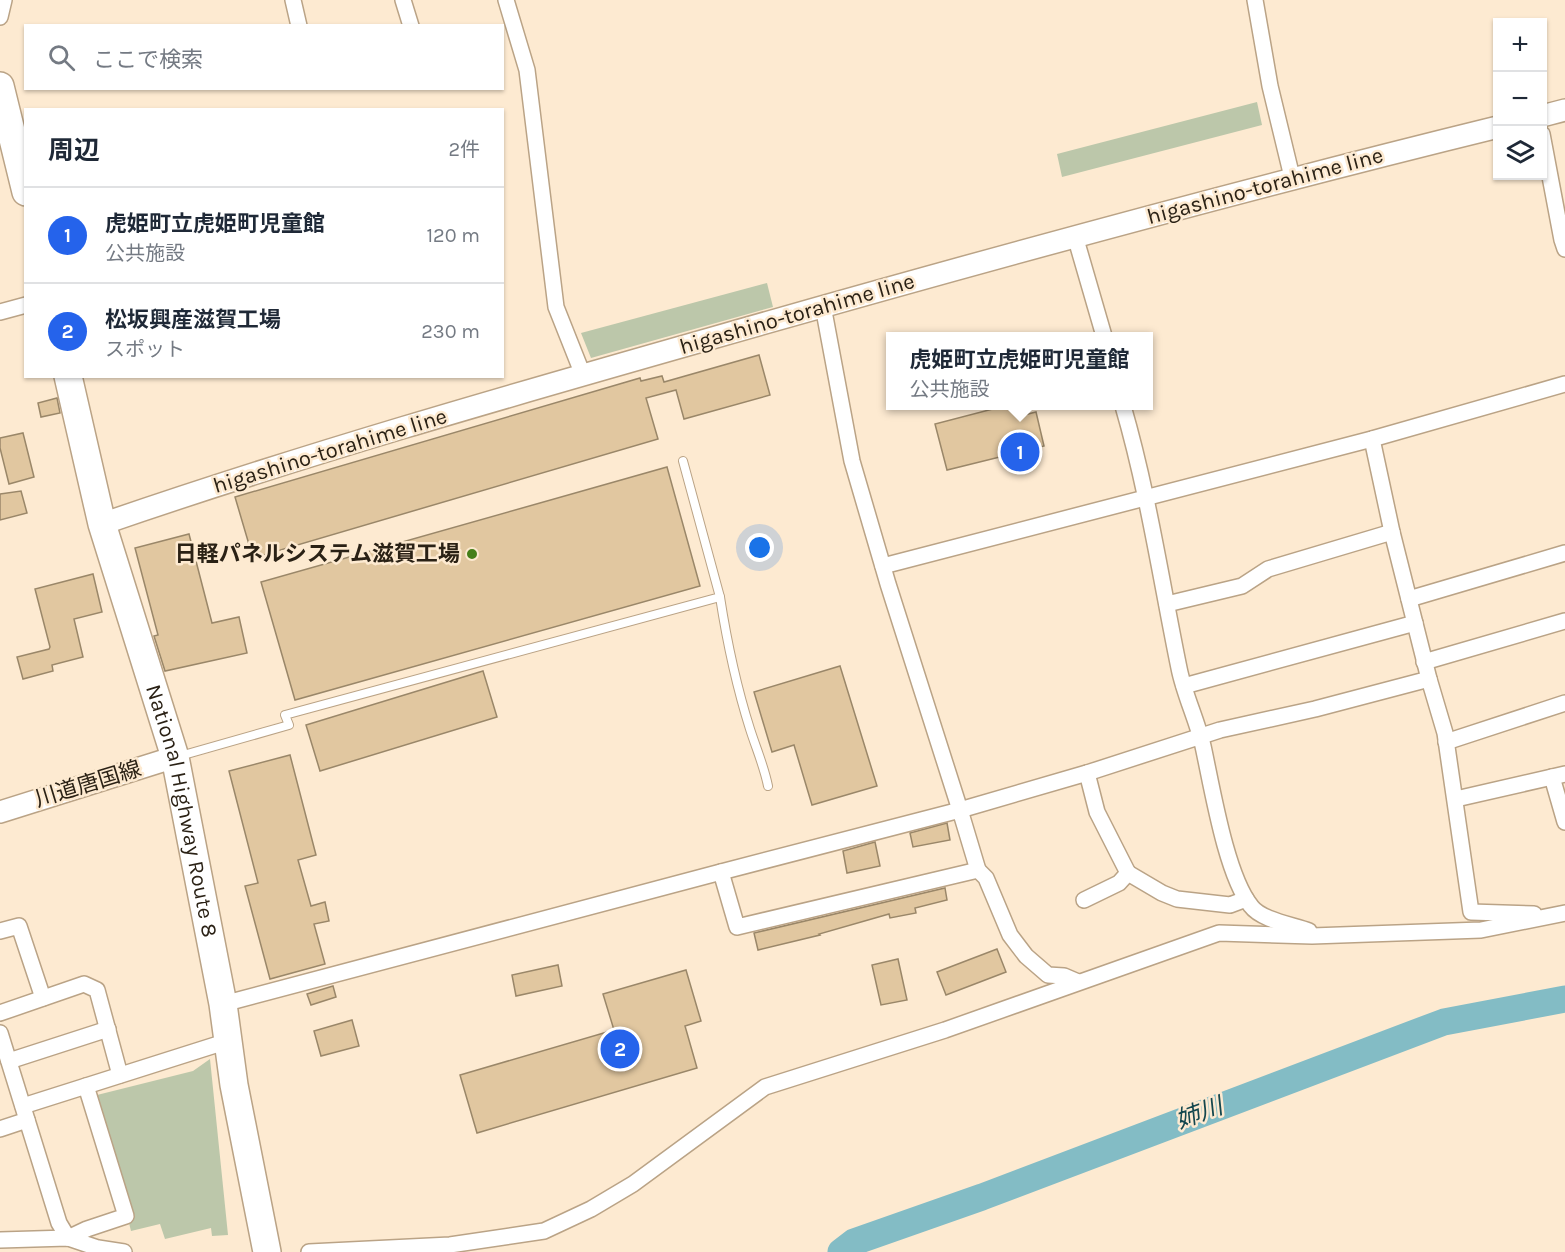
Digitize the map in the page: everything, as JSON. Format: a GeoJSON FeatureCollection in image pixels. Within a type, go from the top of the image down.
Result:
{"type":"FeatureCollection","features":[{"type":"Feature","properties":{"kind":"highway"},"geometry":{"type":"LineString","coordinates":[[0,86],[24,184]]}},
{"type":"Feature","properties":{"kind":"highway","name":"National Highway Route 8"},"geometry":{"type":"LineString","coordinates":[[68,378],[102,524],[176,757],[223,1004],[234,1085],[267,1252]]}},
{"type":"Feature","properties":{"kind":"main road"},"geometry":{"type":"LineString","coordinates":[[1547,115],[1565,110]]}},
{"type":"Feature","properties":{"kind":"main road","name":"higashino-torahime line"},"geometry":{"type":"LineString","coordinates":[[102,524],[221,483],[823,306],[1292,177],[1493,128]]}},
{"type":"Feature","properties":{"kind":"main road","name":"川道唐国線"},"geometry":{"type":"LineString","coordinates":[[0,812],[176,757]]}},
{"type":"Feature","properties":{"kind":"street"},"geometry":{"type":"LineString","coordinates":[[0,16],[4,0]]}},
{"type":"Feature","properties":{"kind":"street"},"geometry":{"type":"LineString","coordinates":[[293,0],[299,24]]}},
{"type":"Feature","properties":{"kind":"street"},"geometry":{"type":"LineString","coordinates":[[403,0],[410,24]]}},
{"type":"Feature","properties":{"kind":"street"},"geometry":{"type":"LineString","coordinates":[[506,0],[527,70],[556,307],[584,375]]}},
{"type":"Feature","properties":{"kind":"street"},"geometry":{"type":"LineString","coordinates":[[1255,0],[1270,86],[1292,177]]}},
{"type":"Feature","properties":{"kind":"street"},"geometry":{"type":"LineString","coordinates":[[1547,159],[1565,249]]}},
{"type":"Feature","properties":{"kind":"street"},"geometry":{"type":"LineString","coordinates":[[1075,236],[1103,332]]}},
{"type":"Feature","properties":{"kind":"street"},"geometry":{"type":"LineString","coordinates":[[0,312],[24,306]]}},
{"type":"Feature","properties":{"kind":"street"},"geometry":{"type":"LineString","coordinates":[[823,306],[852,461],[978,870],[986,878],[1010,935],[1026,956],[1048,975],[1064,976],[1078,982]]}},
{"type":"Feature","properties":{"kind":"street"},"geometry":{"type":"LineString","coordinates":[[883,566],[1372,439],[1565,384]]}},
{"type":"Feature","properties":{"kind":"street"},"geometry":{"type":"LineString","coordinates":[[1124,410],[1147,499],[1179,671],[1201,737],[1225,842],[1241,892],[1253,909],[1275,921],[1322,936]]}},
{"type":"Feature","properties":{"kind":"street"},"geometry":{"type":"LineString","coordinates":[[1372,439],[1392,532],[1446,742],[1471,912],[1558,914]]}},
{"type":"Feature","properties":{"kind":"street"},"geometry":{"type":"LineString","coordinates":[[1167,604],[1242,586],[1268,569],[1392,532]]}},
{"type":"Feature","properties":{"kind":"street"},"geometry":{"type":"LineString","coordinates":[[1409,599],[1565,553]]}},
{"type":"Feature","properties":{"kind":"street"},"geometry":{"type":"LineString","coordinates":[[1425,662],[1565,621]]}},
{"type":"Feature","properties":{"kind":"street"},"geometry":{"type":"LineString","coordinates":[[1184,686],[1415,623]]}},
{"type":"Feature","properties":{"kind":"street"},"geometry":{"type":"LineString","coordinates":[[223,1004],[960,810],[1220,730],[1315,709],[1429,679]]}},
{"type":"Feature","properties":{"kind":"street"},"geometry":{"type":"LineString","coordinates":[[1446,742],[1565,703]]}},
{"type":"Feature","properties":{"kind":"street"},"geometry":{"type":"LineString","coordinates":[[1087,772],[1097,812],[1128,873],[1177,899],[1230,905],[1246,899]]}},
{"type":"Feature","properties":{"kind":"street"},"geometry":{"type":"LineString","coordinates":[[1456,799],[1559,776],[1565,822]]}},
{"type":"Feature","properties":{"kind":"street"},"geometry":{"type":"LineString","coordinates":[[721,872],[737,927],[978,870]]}},
{"type":"Feature","properties":{"kind":"street"},"geometry":{"type":"LineString","coordinates":[[1084,900],[1119,883],[1128,873]]}},
{"type":"Feature","properties":{"kind":"street"},"geometry":{"type":"LineString","coordinates":[[309,1252],[450,1245],[544,1231],[591,1209],[633,1184],[765,1087],[945,1030],[1219,933],[1322,936],[1481,930],[1558,914]]}},
{"type":"Feature","properties":{"kind":"street"},"geometry":{"type":"LineString","coordinates":[[0,931],[19,926],[43,999]]}},
{"type":"Feature","properties":{"kind":"street"},"geometry":{"type":"LineString","coordinates":[[0,1013],[84,984],[97,990],[120,1075]]}},
{"type":"Feature","properties":{"kind":"street"},"geometry":{"type":"LineString","coordinates":[[9,1061],[108,1029]]}},
{"type":"Feature","properties":{"kind":"street"},"geometry":{"type":"LineString","coordinates":[[0,1033],[59,1223],[68,1238]]}},
{"type":"Feature","properties":{"kind":"street"},"geometry":{"type":"LineString","coordinates":[[0,1129],[25,1113],[86,1086],[228,1041]]}},
{"type":"Feature","properties":{"kind":"street"},"geometry":{"type":"LineString","coordinates":[[68,1238],[126,1216],[86,1086]]}},
{"type":"Feature","properties":{"kind":"street"},"geometry":{"type":"LineString","coordinates":[[0,1240],[68,1238],[98,1248],[124,1252]]}},
{"type":"Feature","properties":{"kind":"lane"},"geometry":{"type":"LineString","coordinates":[[683,461],[720,597],[729,654],[768,786]]}},
{"type":"Feature","properties":{"kind":"lane"},"geometry":{"type":"LineString","coordinates":[[176,757],[289,725],[285,715],[720,597]]}},
{"type":"Feature","properties":{"kind":"green space"},"geometry":{"type":"Polygon","coordinates":[[[1257,102],[1262,125],[1062,177],[1057,154],[1257,102]]]}},
{"type":"Feature","properties":{"kind":"green space"},"geometry":{"type":"Polygon","coordinates":[[[767,283],[773,307],[591,358],[581,333],[767,283]]]}},
{"type":"Feature","properties":{"kind":"green space"},"geometry":{"type":"Polygon","coordinates":[[[210,1059],[228,1235],[212,1236],[211,1228],[165,1239],[160,1224],[131,1231],[97,1095],[193,1071],[210,1059]]]}},
{"type":"Feature","properties":{"kind":"building"},"geometry":{"type":"Polygon","coordinates":[[[759,355],[770,395],[684,419],[676,390],[646,398],[658,439],[253,558],[235,497],[640,378],[641,381],[662,376],[664,382],[759,355]]]}},
{"type":"Feature","properties":{"kind":"building"},"geometry":{"type":"Polygon","coordinates":[[[57,398],[60,413],[41,417],[38,403],[57,398]]]}},
{"type":"Feature","properties":{"kind":"building"},"geometry":{"type":"Polygon","coordinates":[[[989,410],[1022,410],[1024,415],[1036,412],[1044,446],[947,470],[935,424],[989,410]]]}},
{"type":"Feature","properties":{"kind":"building"},"geometry":{"type":"Polygon","coordinates":[[[23,433],[34,477],[9,484],[0,448],[0,438],[23,433]]]}},
{"type":"Feature","properties":{"kind":"building"},"geometry":{"type":"Polygon","coordinates":[[[667,467],[700,586],[295,700],[261,582],[667,467]]]}},
{"type":"Feature","properties":{"kind":"building"},"geometry":{"type":"Polygon","coordinates":[[[21,491],[27,513],[0,520],[0,494],[21,491]]]}},
{"type":"Feature","properties":{"kind":"building"},"geometry":{"type":"Polygon","coordinates":[[[189,534],[212,623],[239,617],[247,653],[165,671],[154,636],[158,635],[135,548],[189,534]]]}},
{"type":"Feature","properties":{"kind":"building"},"geometry":{"type":"Polygon","coordinates":[[[93,574],[102,612],[74,619],[83,657],[52,665],[53,671],[23,679],[17,657],[50,647],[35,589],[93,574]]]}},
{"type":"Feature","properties":{"kind":"building"},"geometry":{"type":"Polygon","coordinates":[[[840,666],[877,786],[812,805],[794,745],[772,752],[754,692],[840,666]]]}},
{"type":"Feature","properties":{"kind":"building"},"geometry":{"type":"Polygon","coordinates":[[[483,671],[497,717],[320,771],[306,725],[483,671]]]}},
{"type":"Feature","properties":{"kind":"building"},"geometry":{"type":"Polygon","coordinates":[[[290,755],[316,855],[298,860],[311,906],[325,902],[329,921],[314,924],[325,964],[270,979],[245,886],[258,883],[229,771],[290,755]]]}},
{"type":"Feature","properties":{"kind":"building"},"geometry":{"type":"Polygon","coordinates":[[[947,823],[950,840],[913,847],[910,833],[947,823]]]}},
{"type":"Feature","properties":{"kind":"building"},"geometry":{"type":"Polygon","coordinates":[[[875,842],[880,866],[847,873],[843,851],[875,842]]]}},
{"type":"Feature","properties":{"kind":"building"},"geometry":{"type":"Polygon","coordinates":[[[945,888],[947,900],[915,908],[916,913],[890,918],[889,914],[820,935],[758,950],[754,933],[945,888]]]}},
{"type":"Feature","properties":{"kind":"building"},"geometry":{"type":"Polygon","coordinates":[[[997,949],[1006,972],[946,995],[937,972],[997,949]]]}},
{"type":"Feature","properties":{"kind":"building"},"geometry":{"type":"Polygon","coordinates":[[[898,959],[907,1000],[881,1005],[872,965],[898,959]]]}},
{"type":"Feature","properties":{"kind":"building"},"geometry":{"type":"Polygon","coordinates":[[[558,965],[562,986],[516,996],[512,975],[558,965]]]}},
{"type":"Feature","properties":{"kind":"building"},"geometry":{"type":"Polygon","coordinates":[[[686,970],[701,1021],[685,1026],[697,1068],[477,1133],[460,1075],[614,1030],[603,994],[686,970]]]}},
{"type":"Feature","properties":{"kind":"building"},"geometry":{"type":"Polygon","coordinates":[[[333,986],[336,997],[311,1005],[307,994],[333,986]]]}},
{"type":"Feature","properties":{"kind":"building"},"geometry":{"type":"Polygon","coordinates":[[[352,1020],[359,1046],[321,1056],[314,1031],[352,1020]]]}},
{"type":"Feature","properties":{"kind":"waterway","name":"姉川"},"geometry":{"type":"LineString","coordinates":[[841,1252],[854,1242],[982,1197],[1444,1022],[1565,999]]}},
{"type":"Feature","properties":{"kind":"place","name":"虎姫町立虎姫町児童館"},"geometry":{"type":"Point","coordinates":[1020,452]}},
{"type":"Feature","properties":{"kind":"place","name":"日軽パネルシステム滋賀工場"},"geometry":{"type":"Point","coordinates":[472,554]}},
{"type":"Feature","properties":{"kind":"place","name":"松坂興産滋賀工場"},"geometry":{"type":"Point","coordinates":[620,1049]}}]}
